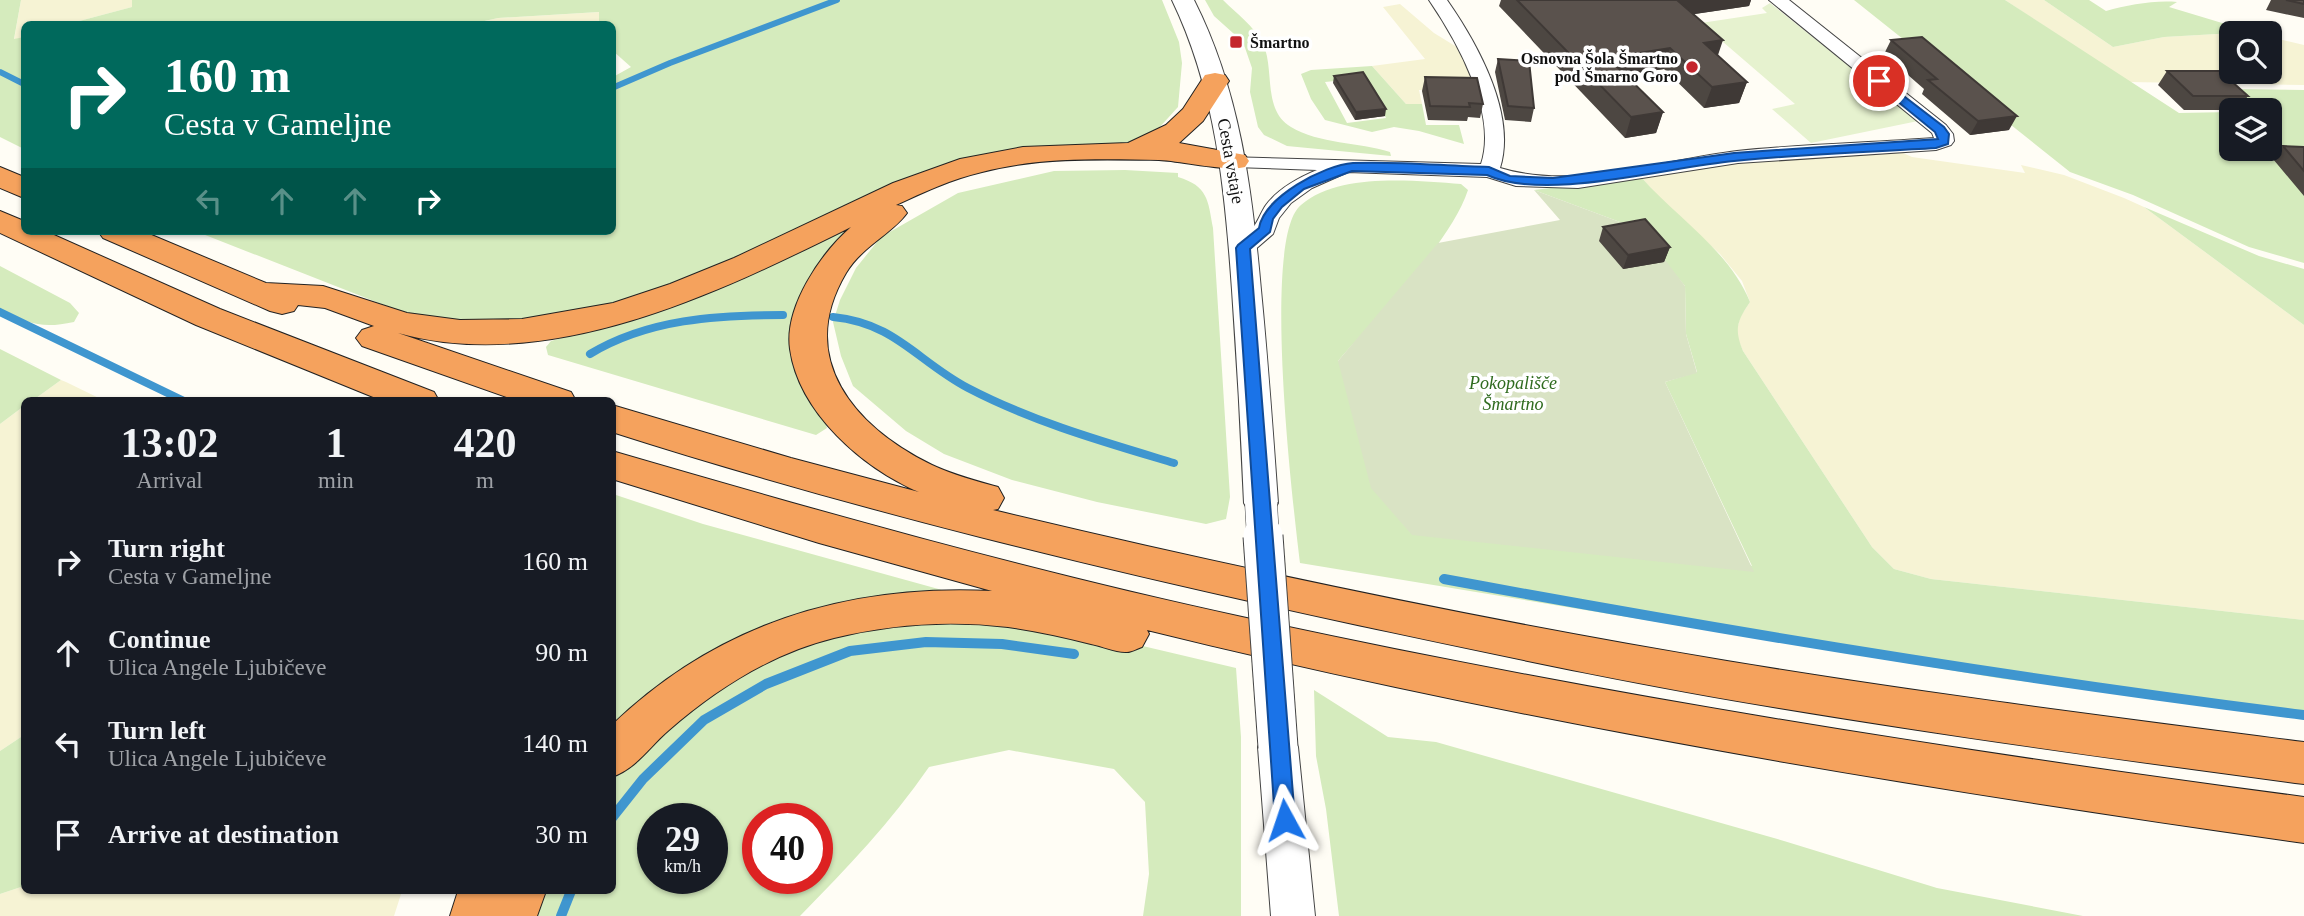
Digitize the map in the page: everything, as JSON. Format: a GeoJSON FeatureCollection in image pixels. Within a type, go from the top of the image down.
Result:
{"type":"FeatureCollection","features":[{"type":"Feature","properties":{"kind":"highway"},"geometry":{"type":"LineString","coordinates":[[1123,152],[1153,145],[1181,130],[1190,122],[1215,81]]}},
{"type":"Feature","properties":{"kind":"highway"},"geometry":{"type":"LineString","coordinates":[[260,294],[322,297],[400,323],[441,330],[518,330],[582,322],[630,310],[696,287],[878,202],[955,170],[987,162],[1029,156],[1123,152],[1195,152],[1234,161]]}},
{"type":"Feature","properties":{"kind":"highway"},"geometry":{"type":"LineString","coordinates":[[1085,548],[1030,511],[969,494],[916,474],[882,452],[857,429],[832,402],[820,382],[808,348],[810,321],[821,288],[839,258],[862,233],[917,198],[959,181],[983,174],[1039,165],[1105,164],[1195,168],[1234,161]]}},
{"type":"Feature","properties":{"kind":"highway"},"geometry":{"type":"LineString","coordinates":[[0,176],[21,187]]}},
{"type":"Feature","properties":{"kind":"highway"},"geometry":{"type":"LineString","coordinates":[[0,221],[21,231]]}},
{"type":"Feature","properties":{"kind":"highway"},"geometry":{"type":"LineString","coordinates":[[29,235],[142,290],[316,362],[410,397]]}},
{"type":"Feature","properties":{"kind":"highway"},"geometry":{"type":"LineString","coordinates":[[123,235],[260,294],[380,340],[546,397]]}},
{"type":"Feature","properties":{"kind":"highway"},"geometry":{"type":"LineString","coordinates":[[316,362],[352,397]]}},
{"type":"Feature","properties":{"kind":"highway"},"geometry":{"type":"LineString","coordinates":[[616,419],[914,505],[1085,548],[1485,634],[1779,689],[2096,736],[2304,763]]}},
{"type":"Feature","properties":{"kind":"highway"},"geometry":{"type":"LineString","coordinates":[[616,466],[924,557],[1307,650],[1582,707],[1789,744],[2117,796],[2304,820]]}},
{"type":"Feature","properties":{"kind":"highway"},"geometry":{"type":"LineString","coordinates":[[616,752],[676,696],[734,658],[779,636],[856,613],[902,607],[993,609],[1034,614],[1185,647],[1307,650]]}},
{"type":"Feature","properties":{"kind":"highway"},"geometry":{"type":"LineString","coordinates":[[476,916],[482,894]]}},
{"type":"Feature","properties":{"kind":"highway"},"geometry":{"type":"LineString","coordinates":[[511,916],[520,894]]}},
{"type":"Feature","properties":{"kind":"street","name":"Cesta vstaje"},"geometry":{"type":"LineString","coordinates":[[1183,0],[1209,55],[1234,161],[1243,248],[1278,747],[1293,916]]}},
{"type":"Feature","properties":{"kind":"street"},"geometry":{"type":"LineString","coordinates":[[1438,0],[1466,43],[1480,76],[1492,118],[1493,164],[1489,171]]}},
{"type":"Feature","properties":{"kind":"street"},"geometry":{"type":"LineString","coordinates":[[1234,161],[1489,171],[1508,180],[1553,182],[1734,157],[1936,145],[1944,141],[1939,129],[1778,0]]}},
{"type":"Feature","properties":{"kind":"street"},"geometry":{"type":"LineString","coordinates":[[1243,248],[1265,229],[1267,219],[1278,205],[1300,187],[1351,167]]}},
{"type":"Feature","properties":{"kind":"shaded area"},"geometry":{"type":"Polygon","coordinates":[[[21,0],[132,0],[132,7],[79,21],[21,21],[21,38],[14,40],[21,0]]]}},
{"type":"Feature","properties":{"kind":"shaded area"},"geometry":{"type":"Polygon","coordinates":[[[2005,0],[2044,0],[2113,47],[2164,37],[2219,34],[2219,84],[2129,82],[2005,0]]]}},
{"type":"Feature","properties":{"kind":"shaded area"},"geometry":{"type":"Polygon","coordinates":[[[1400,4],[1434,33],[1460,49],[1477,91],[1419,90],[1422,104],[1406,104],[1372,66],[1425,59],[1383,7],[1400,4]]]}},
{"type":"Feature","properties":{"kind":"shaded area"},"geometry":{"type":"Polygon","coordinates":[[[600,12],[599,21],[484,21],[600,12]]]}},
{"type":"Feature","properties":{"kind":"shaded area"},"geometry":{"type":"Polygon","coordinates":[[[2282,40],[2304,45],[2304,85],[2246,84],[2282,84],[2282,40]]]}},
{"type":"Feature","properties":{"kind":"shaded area"},"geometry":{"type":"Polygon","coordinates":[[[1901,152],[1912,157],[2025,173],[2021,165],[2064,175],[2124,198],[2144,207],[2304,325],[2304,620],[1931,579],[1894,569],[1872,547],[1743,351],[1736,335],[1740,317],[1750,302],[1742,281],[1720,254],[1664,203],[1641,177],[1758,160],[1901,152]]]}},
{"type":"Feature","properties":{"kind":"shaded area"},"geometry":{"type":"Polygon","coordinates":[[[61,380],[97,397],[38,397],[61,380]]]}},
{"type":"Feature","properties":{"kind":"shaded area"},"geometry":{"type":"Polygon","coordinates":[[[21,408],[21,737],[0,751],[0,424],[21,408]]]}},
{"type":"Feature","properties":{"kind":"shaded area"},"geometry":{"type":"Polygon","coordinates":[[[21,887],[21,894],[401,894],[394,916],[0,916],[0,894],[21,887]]]}},
{"type":"Feature","properties":{"kind":"green space"},"geometry":{"type":"Polygon","coordinates":[[[0,0],[21,0],[14,39],[21,38],[21,148],[0,137],[0,0]]]}},
{"type":"Feature","properties":{"kind":"green space"},"geometry":{"type":"Polygon","coordinates":[[[132,0],[1162,0],[1179,42],[1182,63],[1178,107],[1158,129],[1127,145],[983,157],[680,287],[564,317],[490,323],[417,318],[205,235],[616,235],[616,75],[631,67],[616,54],[616,21],[599,21],[599,12],[484,21],[79,21],[132,7],[132,0]]]}},
{"type":"Feature","properties":{"kind":"green space"},"geometry":{"type":"Polygon","coordinates":[[[1205,0],[1223,0],[1250,26],[1263,44],[1273,100],[1282,120],[1314,137],[1378,149],[1390,152],[1391,156],[1287,146],[1264,135],[1258,127],[1250,92],[1252,68],[1243,42],[1214,16],[1205,0]]]}},
{"type":"Feature","properties":{"kind":"green space"},"geometry":{"type":"Polygon","coordinates":[[[1854,0],[2005,0],[2179,113],[2219,112],[2219,161],[2282,161],[2282,98],[2237,98],[2233,92],[2235,89],[2304,90],[2304,263],[2249,247],[2133,195],[2070,172],[1854,0]]]}},
{"type":"Feature","properties":{"kind":"green space"},"geometry":{"type":"Polygon","coordinates":[[[2044,0],[2089,0],[2106,11],[2141,4],[2177,2],[2169,7],[2219,22],[2219,34],[2164,37],[2113,47],[2044,0]]]}},
{"type":"Feature","properties":{"kind":"green space"},"geometry":{"type":"Polygon","coordinates":[[[1770,3],[1918,121],[1811,143],[1772,109],[1795,104],[1701,23],[1767,13],[1762,8],[1770,3]]]}},
{"type":"Feature","properties":{"kind":"green space"},"geometry":{"type":"Polygon","coordinates":[[[1372,66],[1406,104],[1422,104],[1426,125],[1459,125],[1464,144],[1419,131],[1394,127],[1372,132],[1325,120],[1311,99],[1301,74],[1311,70],[1372,66]],[[1364,78],[1325,82],[1347,123],[1386,118],[1364,78]]]}},
{"type":"Feature","properties":{"kind":"green space"},"geometry":{"type":"Polygon","coordinates":[[[1125,170],[1178,173],[1178,177],[1201,190],[1208,202],[1213,228],[1230,497],[1226,519],[1206,524],[1097,502],[1012,480],[944,454],[906,431],[853,386],[841,356],[833,322],[840,300],[856,268],[881,237],[958,193],[1054,171],[1125,170]]]}},
{"type":"Feature","properties":{"kind":"green space"},"geometry":{"type":"Polygon","coordinates":[[[1641,177],[1716,250],[1741,283],[1750,302],[1738,325],[1738,337],[1743,351],[1872,547],[1894,569],[1931,579],[2304,620],[2304,714],[2004,679],[1300,563],[1287,433],[1281,317],[1283,266],[1289,227],[1301,205],[1317,194],[1356,183],[1400,181],[1461,184],[1468,190],[1446,233],[1429,256],[1338,361],[1752,566],[1665,382],[1697,372],[1686,334],[1685,286],[1636,228],[1534,190],[1641,177]]]}},
{"type":"Feature","properties":{"kind":"green space","name":"Pokopališče Šmartno"},"geometry":{"type":"Polygon","coordinates":[[[1534,190],[1636,228],[1653,244],[1685,286],[1686,334],[1697,373],[1665,382],[1754,572],[1412,535],[1371,488],[1338,361],[1438,243],[1560,220],[1534,190]]]}},
{"type":"Feature","properties":{"kind":"green space"},"geometry":{"type":"Polygon","coordinates":[[[2144,207],[2259,256],[2304,269],[2304,325],[2144,207]]]}},
{"type":"Feature","properties":{"kind":"green space"},"geometry":{"type":"Polygon","coordinates":[[[846,225],[852,231],[826,259],[820,406],[827,428],[816,435],[548,355],[546,347],[551,341],[645,314],[846,225]]]}},
{"type":"Feature","properties":{"kind":"green space"},"geometry":{"type":"Polygon","coordinates":[[[0,266],[70,303],[79,313],[74,322],[36,324],[0,309],[0,266]]]}},
{"type":"Feature","properties":{"kind":"green space"},"geometry":{"type":"Polygon","coordinates":[[[0,349],[61,380],[38,397],[21,397],[21,408],[0,424],[0,349]]]}},
{"type":"Feature","properties":{"kind":"green space"},"geometry":{"type":"Polygon","coordinates":[[[616,495],[703,524],[942,590],[940,596],[851,602],[616,737],[616,495]]]}},
{"type":"Feature","properties":{"kind":"green space"},"geometry":{"type":"Polygon","coordinates":[[[941,616],[1130,643],[1236,668],[1241,737],[1241,916],[1143,916],[1149,874],[1145,802],[1114,769],[1009,750],[929,767],[884,826],[833,881],[833,803],[742,803],[742,894],[821,894],[800,916],[529,916],[537,894],[616,894],[616,774],[695,698],[811,639],[941,616]]]}},
{"type":"Feature","properties":{"kind":"green space"},"geometry":{"type":"Polygon","coordinates":[[[1314,690],[1388,737],[1436,742],[1784,841],[1937,888],[2083,916],[1339,916],[1326,809],[1316,756],[1314,690]]]}},
{"type":"Feature","properties":{"kind":"green space"},"geometry":{"type":"Polygon","coordinates":[[[21,737],[21,887],[0,894],[0,751],[21,737]]]}},
{"type":"Feature","properties":{"kind":"building"},"geometry":{"type":"Polygon","coordinates":[[[1517,0],[1677,0],[1723,40],[1704,43],[1747,82],[1712,87],[1670,48],[1608,58],[1663,112],[1631,117],[1517,0]]]}},
{"type":"Feature","properties":{"kind":"building"},"geometry":{"type":"Polygon","coordinates":[[[2286,0],[2304,0],[2304,4],[2286,0]]]}},
{"type":"Feature","properties":{"kind":"building"},"geometry":{"type":"Polygon","coordinates":[[[1922,37],[2017,116],[1978,121],[1928,80],[1937,79],[1891,40],[1922,37]]]}},
{"type":"Feature","properties":{"kind":"building"},"geometry":{"type":"Polygon","coordinates":[[[1498,59],[1529,61],[1534,108],[1508,106],[1498,59]]]}},
{"type":"Feature","properties":{"kind":"building"},"geometry":{"type":"Polygon","coordinates":[[[2167,71],[2219,71],[2219,84],[2235,84],[2248,96],[2193,96],[2167,71]]]}},
{"type":"Feature","properties":{"kind":"building"},"geometry":{"type":"Polygon","coordinates":[[[1363,72],[1386,109],[1356,112],[1334,76],[1363,72]]]}},
{"type":"Feature","properties":{"kind":"building"},"geometry":{"type":"Polygon","coordinates":[[[1425,77],[1477,78],[1483,104],[1469,103],[1470,107],[1430,106],[1425,77]]]}},
{"type":"Feature","properties":{"kind":"building"},"geometry":{"type":"Polygon","coordinates":[[[2283,146],[2304,147],[2304,171],[2283,146]]]}},
{"type":"Feature","properties":{"kind":"building"},"geometry":{"type":"Polygon","coordinates":[[[1645,219],[1670,247],[1628,255],[1603,227],[1645,219]]]}},
{"type":"Feature","properties":{"kind":"waterway"},"geometry":{"type":"LineString","coordinates":[[616,86],[837,0]]}},
{"type":"Feature","properties":{"kind":"waterway"},"geometry":{"type":"LineString","coordinates":[[0,72],[21,82]]}},
{"type":"Feature","properties":{"kind":"waterway"},"geometry":{"type":"LineString","coordinates":[[0,312],[176,397]]}},
{"type":"Feature","properties":{"kind":"waterway"},"geometry":{"type":"LineString","coordinates":[[590,354],[612,342],[659,326],[708,318],[783,315]]}},
{"type":"Feature","properties":{"kind":"waterway"},"geometry":{"type":"LineString","coordinates":[[833,317],[855,321],[890,335],[968,388],[1018,411],[1174,463]]}},
{"type":"Feature","properties":{"kind":"waterway"},"geometry":{"type":"LineString","coordinates":[[1444,579],[1873,653],[2304,715]]}},
{"type":"Feature","properties":{"kind":"waterway"},"geometry":{"type":"LineString","coordinates":[[616,813],[643,779],[704,720],[766,684],[850,651],[926,642],[1002,644],[1074,654]]}},
{"type":"Feature","properties":{"kind":"waterway"},"geometry":{"type":"LineString","coordinates":[[561,916],[570,894]]}},
{"type":"Feature","properties":{"kind":"place","name":"Šmartno"},"geometry":{"type":"Point","coordinates":[1236,42]}},
{"type":"Feature","properties":{"kind":"place","name":"Osnovna Šola Šmartno pod Šmarno Goro"},"geometry":{"type":"Point","coordinates":[1692,67]}},
{"type":"Feature","properties":{"kind":"route"},"geometry":{"type":"LineString","coordinates":[[1285,820],[1243,248],[1265,229],[1267,219],[1278,205],[1300,187],[1317,178],[1351,167],[1489,171],[1508,180],[1539,183],[1585,179],[1734,157],[1936,145],[1944,141],[1939,129],[1879,81]]}}]}
